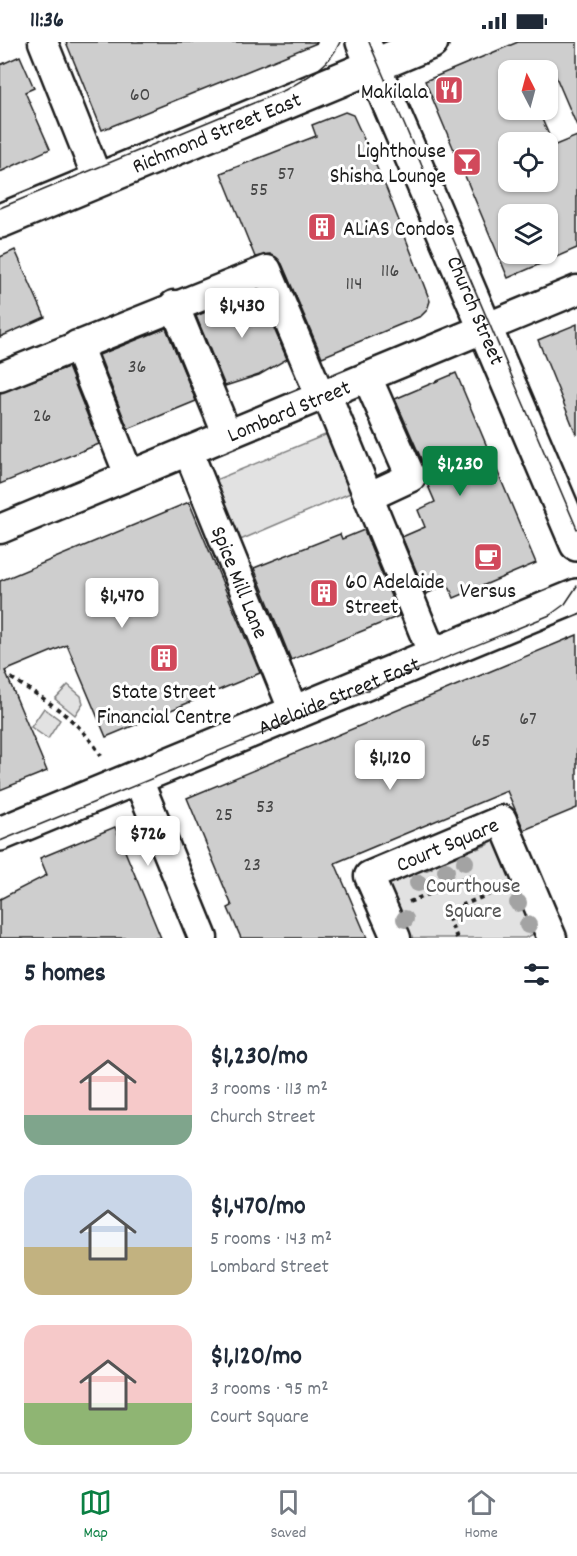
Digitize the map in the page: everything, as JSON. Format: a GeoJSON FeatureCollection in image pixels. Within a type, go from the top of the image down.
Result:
{"type":"FeatureCollection","features":[{"type":"Feature","properties":{"kind":"main road","name":"Richmond Street East"},"geometry":{"type":"LineString","coordinates":[[0,221],[98,180],[368,54],[431,42]]}},
{"type":"Feature","properties":{"kind":"main road","name":"Church Street"},"geometry":{"type":"LineString","coordinates":[[368,54],[577,544]]}},
{"type":"Feature","properties":{"kind":"main road","name":"Adelaide Street East"},"geometry":{"type":"LineString","coordinates":[[0,834],[577,596]]}},
{"type":"Feature","properties":{"kind":"street"},"geometry":{"type":"LineString","coordinates":[[43,42],[98,180]]}},
{"type":"Feature","properties":{"kind":"street"},"geometry":{"type":"LineString","coordinates":[[0,377],[174,305],[267,270],[368,497],[434,655]]}},
{"type":"Feature","properties":{"kind":"street","name":"Lombard Street"},"geometry":{"type":"LineString","coordinates":[[0,529],[577,290]]}},
{"type":"Feature","properties":{"kind":"street"},"geometry":{"type":"LineString","coordinates":[[174,305],[227,434]]}},
{"type":"Feature","properties":{"kind":"street"},"geometry":{"type":"LineString","coordinates":[[77,345],[129,475]]}},
{"type":"Feature","properties":{"kind":"street"},"geometry":{"type":"LineString","coordinates":[[367,377],[411,477],[368,497]]}},
{"type":"Feature","properties":{"kind":"street","name":"Spice Mill Lane"},"geometry":{"type":"LineString","coordinates":[[188,451],[294,712]]}},
{"type":"Feature","properties":{"kind":"street"},"geometry":{"type":"LineString","coordinates":[[137,777],[203,938]]}},
{"type":"Feature","properties":{"kind":"street","name":"Court Square"},"geometry":{"type":"LineString","coordinates":[[396,938],[369,876],[502,820],[552,938]]}},
{"type":"Feature","properties":{"kind":"path"},"geometry":{"type":"LineString","coordinates":[[11,678],[74,720],[90,736],[101,756]]}},
{"type":"Feature","properties":{"kind":"path"},"geometry":{"type":"LineString","coordinates":[[413,911],[409,901],[472,876]]}},
{"type":"Feature","properties":{"kind":"path"},"geometry":{"type":"LineString","coordinates":[[457,938],[446,912],[527,879]]}},
{"type":"Feature","properties":{"kind":"green space"},"geometry":{"type":"Polygon","coordinates":[[[330,433],[355,491],[238,541],[213,481],[330,433]]]}},
{"type":"Feature","properties":{"kind":"green space"},"geometry":{"type":"Polygon","coordinates":[[[68,685],[81,696],[83,703],[75,715],[55,699],[68,685]]]}},
{"type":"Feature","properties":{"kind":"green space"},"geometry":{"type":"Polygon","coordinates":[[[44,708],[60,720],[48,739],[31,727],[44,708]]]}},
{"type":"Feature","properties":{"kind":"green space","name":"Courthouse Square"},"geometry":{"type":"Polygon","coordinates":[[[495,839],[536,933],[525,938],[404,938],[383,885],[424,868],[425,871],[432,868],[431,865],[476,846],[477,849],[489,844],[488,840],[495,839]]]}},
{"type":"Feature","properties":{"kind":"building"},"geometry":{"type":"Polygon","coordinates":[[[66,42],[317,42],[317,43],[102,130],[66,42]]]}},
{"type":"Feature","properties":{"kind":"building"},"geometry":{"type":"Polygon","coordinates":[[[518,42],[577,42],[577,126],[558,82],[558,60],[498,60],[498,120],[542,120],[548,132],[498,132],[498,192],[558,192],[558,144],[577,136],[577,248],[558,256],[558,204],[498,204],[498,254],[425,81],[518,42]]]}},
{"type":"Feature","properties":{"kind":"building"},"geometry":{"type":"Polygon","coordinates":[[[20,56],[34,88],[25,92],[50,149],[0,172],[0,65],[20,56]]]}},
{"type":"Feature","properties":{"kind":"building","name":"ALiAS Condos"},"geometry":{"type":"Polygon","coordinates":[[[345,112],[353,115],[387,190],[430,301],[427,310],[421,316],[322,357],[282,264],[270,254],[255,257],[221,173],[316,136],[312,125],[345,112]]]}},
{"type":"Feature","properties":{"kind":"building"},"geometry":{"type":"Polygon","coordinates":[[[15,250],[45,317],[0,337],[0,257],[15,250]]]}},
{"type":"Feature","properties":{"kind":"building"},"geometry":{"type":"Polygon","coordinates":[[[502,264],[540,264],[508,278],[502,264]]]}},
{"type":"Feature","properties":{"kind":"building"},"geometry":{"type":"Polygon","coordinates":[[[258,291],[287,359],[259,375],[225,386],[196,316],[258,291]]]}},
{"type":"Feature","properties":{"kind":"building"},"geometry":{"type":"Polygon","coordinates":[[[577,324],[577,434],[576,434],[538,340],[577,324]]]}},
{"type":"Feature","properties":{"kind":"building"},"geometry":{"type":"Polygon","coordinates":[[[166,328],[196,401],[128,429],[99,355],[166,328]]]}},
{"type":"Feature","properties":{"kind":"building"},"geometry":{"type":"Polygon","coordinates":[[[68,367],[99,444],[0,484],[0,393],[68,367]]]}},
{"type":"Feature","properties":{"kind":"building"},"geometry":{"type":"Polygon","coordinates":[[[456,373],[536,563],[454,598],[448,584],[426,594],[402,537],[425,527],[418,510],[435,502],[426,481],[426,470],[395,399],[456,373]]]}},
{"type":"Feature","properties":{"kind":"building","name":"State Street Financial Centre"},"geometry":{"type":"Polygon","coordinates":[[[189,502],[260,673],[106,737],[67,645],[5,671],[47,771],[0,790],[0,581],[189,502]]]}},
{"type":"Feature","properties":{"kind":"building","name":"60 Adelaide Street"},"geometry":{"type":"Polygon","coordinates":[[[364,530],[399,616],[291,660],[254,568],[340,534],[342,539],[364,530]]]}},
{"type":"Feature","properties":{"kind":"building"},"geometry":{"type":"Polygon","coordinates":[[[577,635],[577,808],[524,830],[507,791],[335,863],[367,938],[241,938],[228,908],[232,906],[187,798],[577,635]]]}},
{"type":"Feature","properties":{"kind":"building"},"geometry":{"type":"Polygon","coordinates":[[[115,827],[161,938],[0,938],[0,899],[47,875],[40,858],[115,827]]]}},
{"type":"Feature","properties":{"kind":"tram line"},"geometry":{"type":"LineString","coordinates":[[0,208],[285,90],[324,65],[340,42]]}},
{"type":"Feature","properties":{"kind":"tram line"},"geometry":{"type":"LineString","coordinates":[[369,42],[577,529]]}},
{"type":"Feature","properties":{"kind":"tram line"},"geometry":{"type":"LineString","coordinates":[[0,841],[550,615],[565,604],[577,586]]}},
{"type":"Feature","properties":{"kind":"place","name":"Makilala"},"geometry":{"type":"Point","coordinates":[449,90]}},
{"type":"Feature","properties":{"kind":"place","name":"Lighthouse Shisha Lounge"},"geometry":{"type":"Point","coordinates":[467,162]}},
{"type":"Feature","properties":{"kind":"place","name":"ALiAS Condos"},"geometry":{"type":"Point","coordinates":[322,227]}},
{"type":"Feature","properties":{"kind":"place","name":"Versus"},"geometry":{"type":"Point","coordinates":[488,557]}},
{"type":"Feature","properties":{"kind":"place","name":"60 Adelaide Street"},"geometry":{"type":"Point","coordinates":[324,593]}},
{"type":"Feature","properties":{"kind":"place","name":"State Street Financial Centre"},"geometry":{"type":"Point","coordinates":[164,658]}}]}
